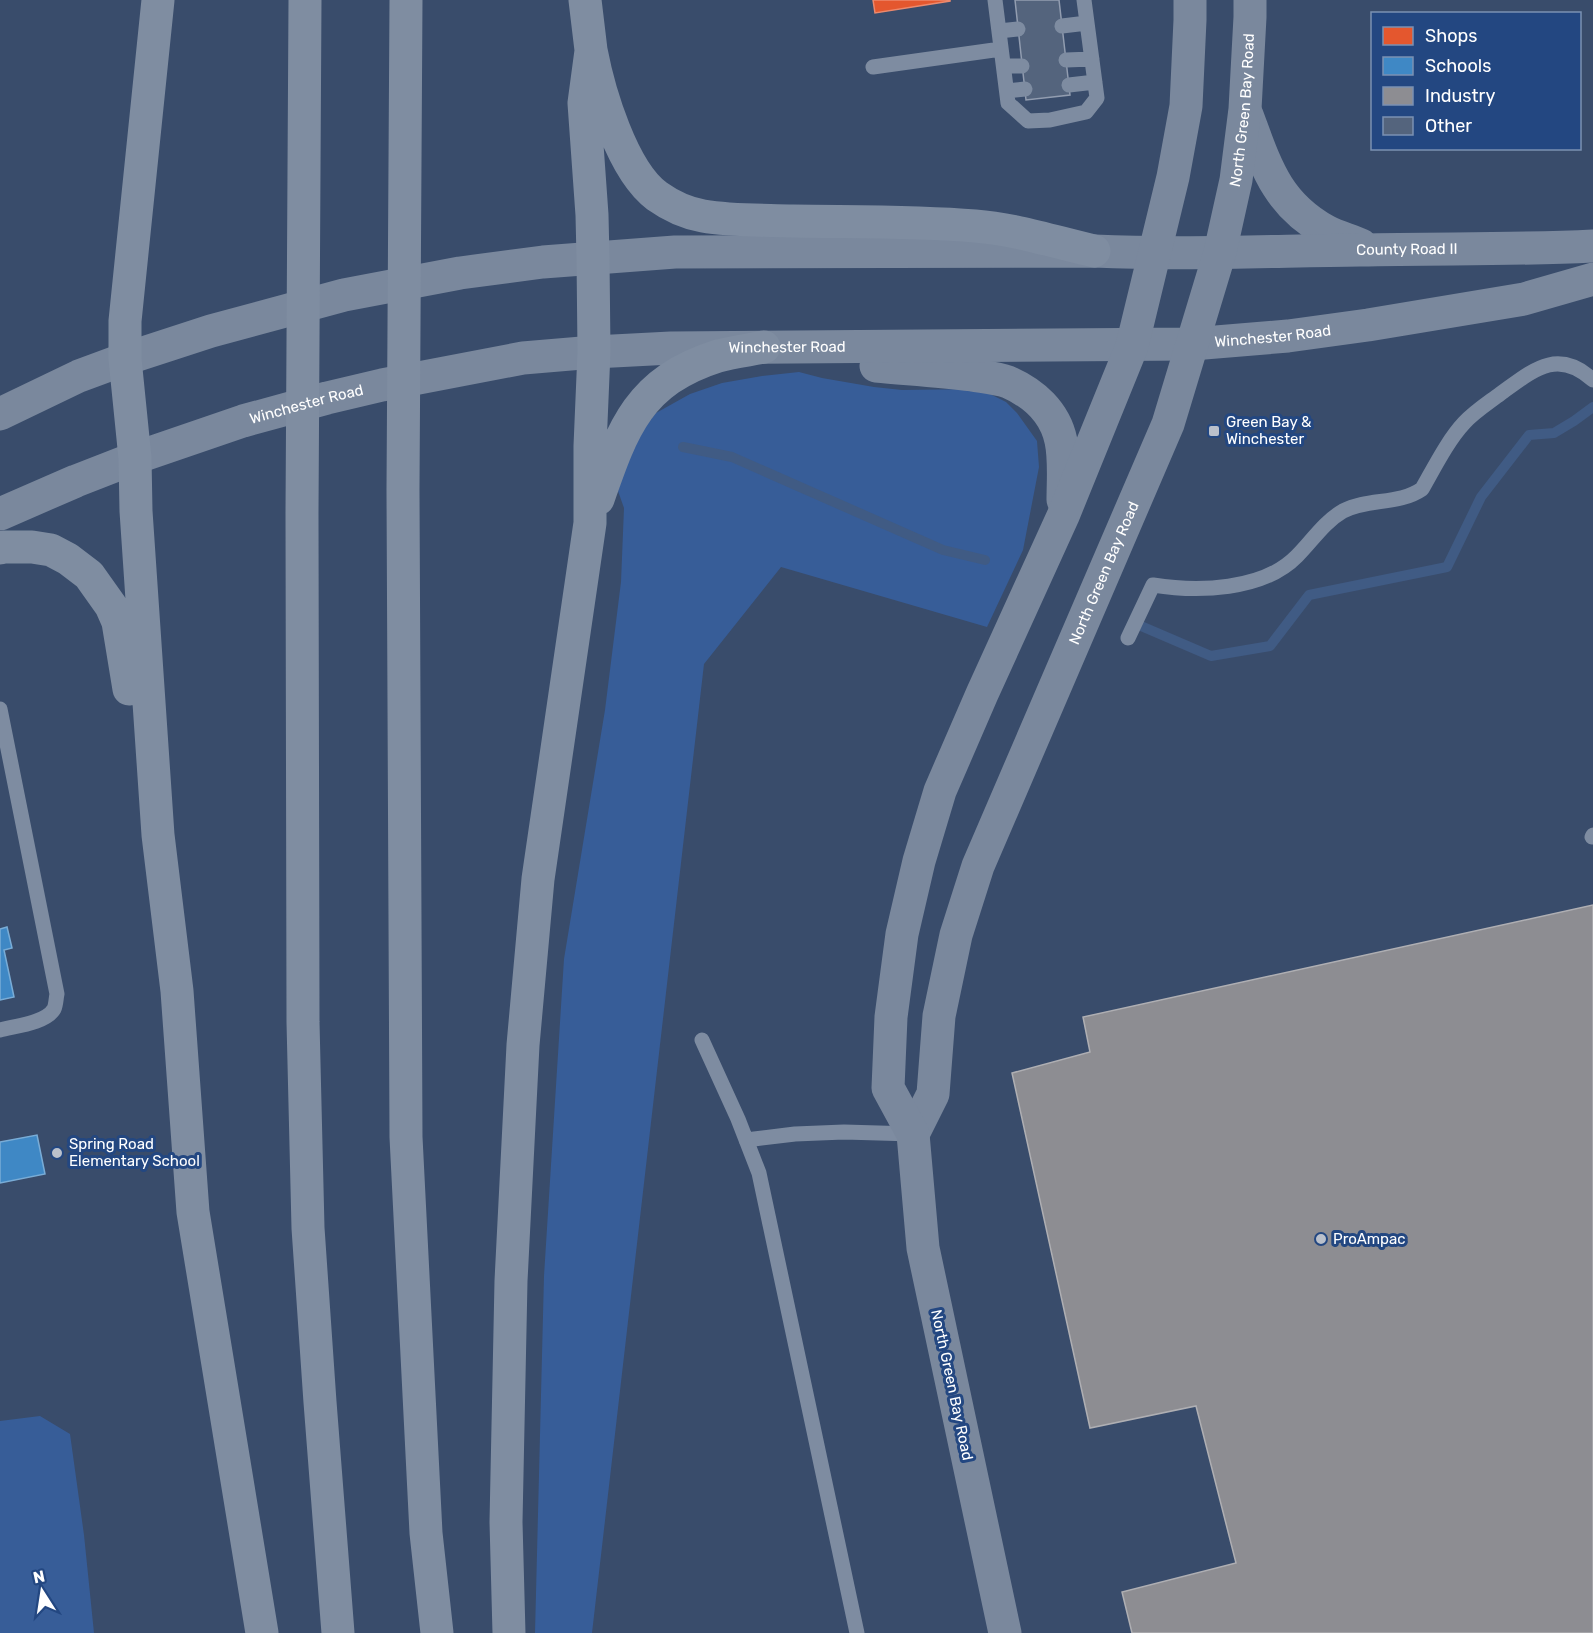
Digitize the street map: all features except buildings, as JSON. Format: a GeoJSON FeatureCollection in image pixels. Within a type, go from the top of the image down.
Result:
{"type":"FeatureCollection","features":[{"type":"Feature","properties":{"kind":"highway"},"geometry":{"type":"LineString","coordinates":[[158,0],[125,321],[125,359],[135,458],[136,512],[158,835],[177,991],[193,1212],[262,1633]]}},
{"type":"Feature","properties":{"kind":"highway"},"geometry":{"type":"LineString","coordinates":[[305,0],[302,513],[303,1022],[309,1228],[320,1413],[338,1633]]}},
{"type":"Feature","properties":{"kind":"highway"},"geometry":{"type":"LineString","coordinates":[[406,0],[403,490],[406,1137],[426,1533],[437,1633]]}},
{"type":"Feature","properties":{"kind":"highway"},"geometry":{"type":"LineString","coordinates":[[585,0],[591,51],[610,119],[629,161],[656,195],[685,212],[713,218],[754,220],[978,226],[1094,251]]}},
{"type":"Feature","properties":{"kind":"highway"},"geometry":{"type":"LineString","coordinates":[[509,1633],[506,1522],[510,1292],[523,1045],[538,879],[590,523],[590,446],[594,352],[593,258],[584,103],[591,51]]}},
{"type":"Feature","properties":{"kind":"highway"},"geometry":{"type":"LineString","coordinates":[[590,523],[614,453],[631,418],[652,392],[679,373],[719,356],[775,347]]}},
{"type":"Feature","properties":{"kind":"highway"},"geometry":{"type":"LineString","coordinates":[[0,548],[32,547],[51,550],[68,559],[89,575],[111,606],[118,622],[158,835]]}},
{"type":"Feature","properties":{"kind":"main road","name":"North Green Bay Road"},"geometry":{"type":"LineString","coordinates":[[1005,1633],[923,1248],[913,1134],[888,1088],[891,1017],[902,934],[919,861],[940,791],[1063,516],[1132,346],[1173,177],[1186,106],[1190,0]]}},
{"type":"Feature","properties":{"kind":"main road","name":"North Green Bay Road"},"geometry":{"type":"LineString","coordinates":[[913,1134],[933,1094],[939,1016],[956,935],[978,866],[1168,424],[1220,252],[1236,180],[1245,110],[1250,0]]}},
{"type":"Feature","properties":{"kind":"main road"},"geometry":{"type":"LineString","coordinates":[[1245,110],[1264,159],[1281,192],[1300,214],[1328,232],[1374,249]]}},
{"type":"Feature","properties":{"kind":"main road","name":"County Road II"},"geometry":{"type":"LineString","coordinates":[[1220,252],[1535,249],[1593,246]]}},
{"type":"Feature","properties":{"kind":"main road"},"geometry":{"type":"LineString","coordinates":[[0,414],[79,376],[242,322],[353,293],[483,269],[675,252],[1094,251],[1154,254],[1220,252]]}},
{"type":"Feature","properties":{"kind":"main road","name":"Winchester Road"},"geometry":{"type":"LineString","coordinates":[[0,514],[135,458],[243,421],[382,385],[524,358],[671,348],[1192,344],[1288,336],[1368,325],[1524,299],[1593,279]]}},
{"type":"Feature","properties":{"kind":"main road"},"geometry":{"type":"LineString","coordinates":[[775,347],[840,361],[991,378],[1007,382],[1031,394],[1044,406],[1061,439],[1063,516]]}},
{"type":"Feature","properties":{"kind":"lane"},"geometry":{"type":"LineString","coordinates":[[995,0],[1008,103],[1028,121],[1050,120],[1086,112],[1097,98],[1083,0]]}},
{"type":"Feature","properties":{"kind":"lane"},"geometry":{"type":"LineString","coordinates":[[1062,27],[1087,23]]}},
{"type":"Feature","properties":{"kind":"lane"},"geometry":{"type":"LineString","coordinates":[[999,31],[1018,28]]}},
{"type":"Feature","properties":{"kind":"lane"},"geometry":{"type":"LineString","coordinates":[[873,67],[1002,50]]}},
{"type":"Feature","properties":{"kind":"lane"},"geometry":{"type":"LineString","coordinates":[[1066,60],[1092,59]]}},
{"type":"Feature","properties":{"kind":"lane"},"geometry":{"type":"LineString","coordinates":[[1004,66],[1022,66]]}},
{"type":"Feature","properties":{"kind":"lane"},"geometry":{"type":"LineString","coordinates":[[1069,85],[1095,82]]}},
{"type":"Feature","properties":{"kind":"lane"},"geometry":{"type":"LineString","coordinates":[[1007,91],[1025,89]]}},
{"type":"Feature","properties":{"kind":"lane"},"geometry":{"type":"LineString","coordinates":[[1128,638],[1153,585],[1177,589],[1200,589],[1233,585],[1260,578],[1282,568],[1296,558],[1321,528],[1344,510],[1367,503],[1412,496],[1422,489],[1464,423],[1538,368],[1565,364],[1585,373],[1593,380]]}},
{"type":"Feature","properties":{"kind":"lane"},"geometry":{"type":"LineString","coordinates":[[0,709],[57,994],[55,1008],[48,1016],[36,1022],[0,1029]]}},
{"type":"Feature","properties":{"kind":"lane"},"geometry":{"type":"LineString","coordinates":[[702,1040],[759,1173],[857,1633]]}},
{"type":"Feature","properties":{"kind":"lane"},"geometry":{"type":"LineString","coordinates":[[746,1140],[795,1134],[844,1132],[913,1134]]}},
{"type":"Feature","properties":{"kind":"shaded area"},"geometry":{"type":"Polygon","coordinates":[[[799,372],[822,378],[902,390],[980,389],[1006,402],[1037,441],[1039,467],[1023,550],[987,627],[781,567],[704,664],[592,1633],[535,1633],[544,1276],[564,959],[605,710],[621,582],[624,508],[618,491],[628,459],[645,427],[656,413],[690,394],[722,383],[799,372]]]}},
{"type":"Feature","properties":{"kind":"shaded area"},"geometry":{"type":"Polygon","coordinates":[[[40,1416],[70,1434],[84,1535],[94,1633],[0,1633],[0,1421],[40,1416]]]}},
{"type":"Feature","properties":{"kind":"waterway"},"geometry":{"type":"LineString","coordinates":[[1141,626],[1211,656],[1270,646],[1309,595],[1447,567],[1481,497],[1529,435],[1554,433],[1593,407]]}},
{"type":"Feature","properties":{"kind":"waterway"},"geometry":{"type":"LineString","coordinates":[[683,447],[732,457],[943,550],[985,560]]}},
{"type":"Feature","properties":{"kind":"place","name":"Green Bay & Winchester"},"geometry":{"type":"Point","coordinates":[1214,431]}},
{"type":"Feature","properties":{"kind":"place","name":"Spring Road Elementary School"},"geometry":{"type":"Point","coordinates":[57,1153]}},
{"type":"Feature","properties":{"kind":"place","name":"ProAmpac"},"geometry":{"type":"Point","coordinates":[1321,1239]}}]}
